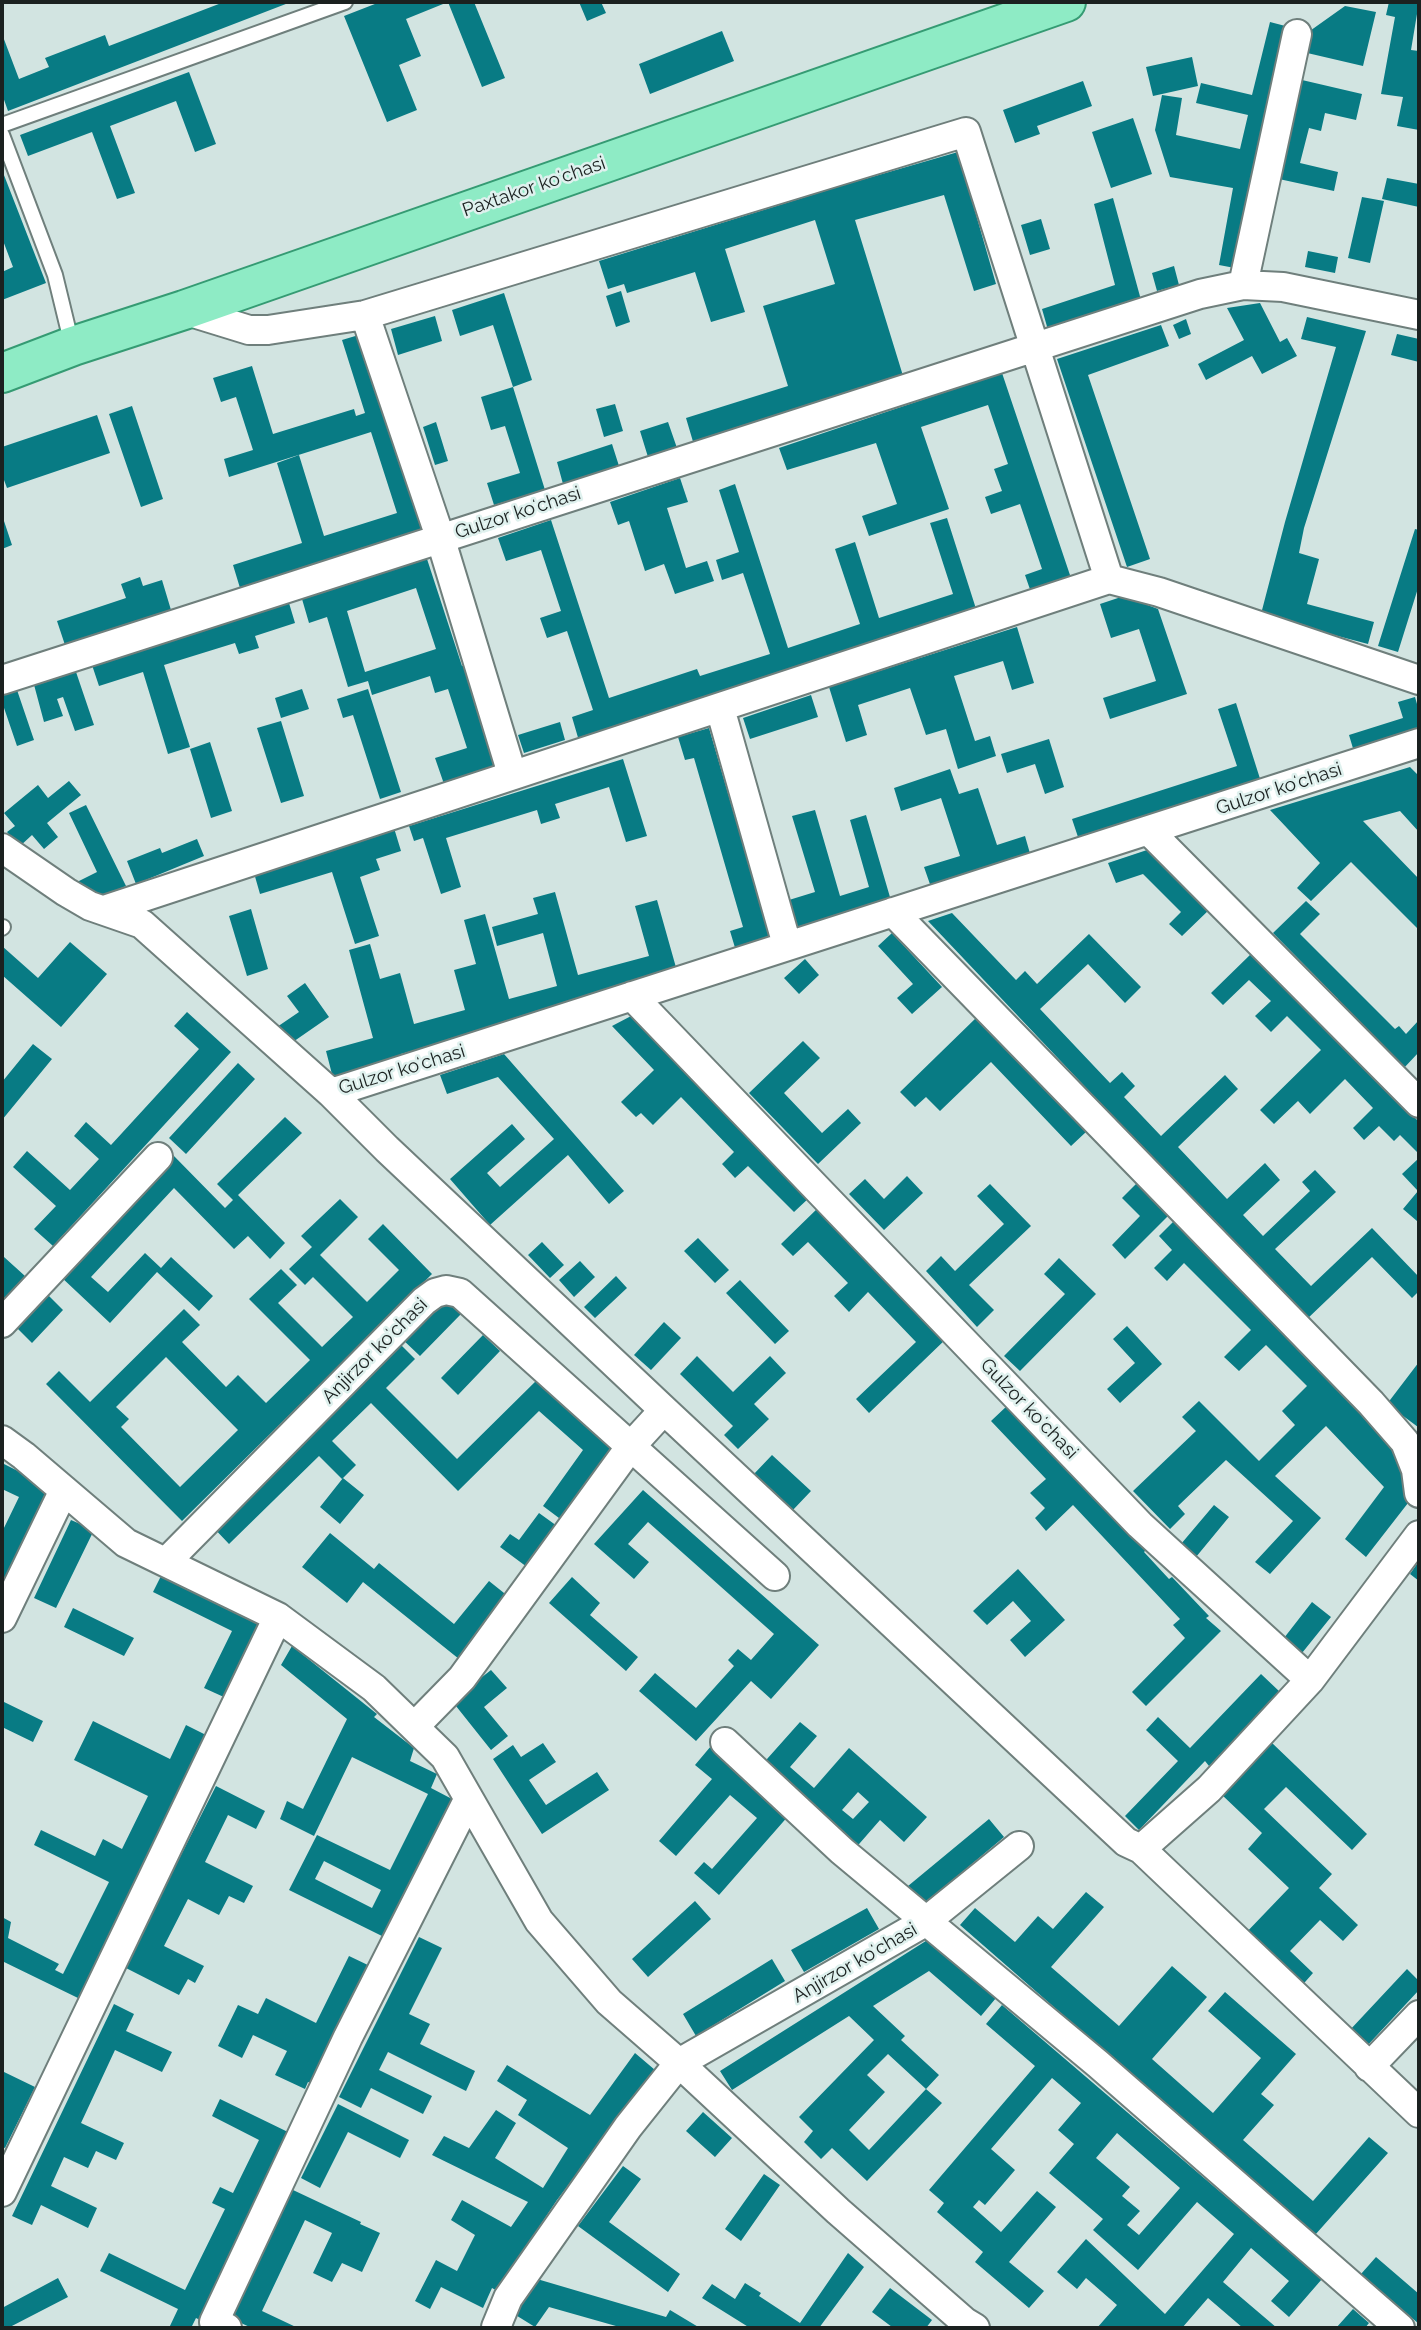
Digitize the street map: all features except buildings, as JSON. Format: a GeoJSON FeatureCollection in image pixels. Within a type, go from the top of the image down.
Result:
{"type":"FeatureCollection","features":[{"type":"Feature","properties":{"kind":"main road","name":"Paxtakor koʻchasi"},"geometry":{"type":"LineString","coordinates":[[2,373],[73,346],[184,310],[1066,2]]}},
{"type":"Feature","properties":{"kind":"street"},"geometry":{"type":"LineString","coordinates":[[1243,285],[1297,33]]}},
{"type":"Feature","properties":{"kind":"street"},"geometry":{"type":"LineString","coordinates":[[184,310],[248,330],[268,331],[365,315],[966,132],[1109,579]]}},
{"type":"Feature","properties":{"kind":"street","name":"Gulzor koʻchasi"},"geometry":{"type":"LineString","coordinates":[[2,680],[1200,294],[1243,285],[1283,287],[1419,315]]}},
{"type":"Feature","properties":{"kind":"street"},"geometry":{"type":"LineString","coordinates":[[365,315],[440,537],[512,774]]}},
{"type":"Feature","properties":{"kind":"street"},"geometry":{"type":"LineString","coordinates":[[103,910],[1109,579],[1159,592],[1419,680]]}},
{"type":"Feature","properties":{"kind":"street"},"geometry":{"type":"LineString","coordinates":[[720,708],[787,945]]}},
{"type":"Feature","properties":{"kind":"street","name":"Gulzor koʻchasi"},"geometry":{"type":"LineString","coordinates":[[2,848],[66,892],[90,905],[142,924],[331,1093],[787,945],[1416,749]]}},
{"type":"Feature","properties":{"kind":"street"},"geometry":{"type":"LineString","coordinates":[[1149,831],[1419,1103]]}},
{"type":"Feature","properties":{"kind":"street"},"geometry":{"type":"LineString","coordinates":[[893,912],[1371,1403],[1405,1442],[1416,1470],[1419,1493]]}},
{"type":"Feature","properties":{"kind":"street","name":"Gulzor koʻchasi"},"geometry":{"type":"LineString","coordinates":[[632,996],[1140,1525],[1310,1680]]}},
{"type":"Feature","properties":{"kind":"street"},"geometry":{"type":"LineString","coordinates":[[331,1093],[664,1410],[1126,1842],[1141,1849],[1419,2113]]}},
{"type":"Feature","properties":{"kind":"street"},"geometry":{"type":"LineString","coordinates":[[2,1323],[158,1157]]}},
{"type":"Feature","properties":{"kind":"street","name":"Anjirzor koʻchasi"},"geometry":{"type":"LineString","coordinates":[[166,1562],[424,1301],[435,1293],[446,1290],[460,1293],[775,1576]]}},
{"type":"Feature","properties":{"kind":"street"},"geometry":{"type":"LineString","coordinates":[[415,1726],[462,1678],[631,1446],[664,1410]]}},
{"type":"Feature","properties":{"kind":"street"},"geometry":{"type":"LineString","coordinates":[[2,1440],[126,1544],[278,1617],[374,1688],[445,1757],[539,1921],[609,2002],[679,2063],[838,2211],[975,2328]]}},
{"type":"Feature","properties":{"kind":"street"},"geometry":{"type":"LineString","coordinates":[[2,1618],[64,1490]]}},
{"type":"Feature","properties":{"kind":"street"},"geometry":{"type":"LineString","coordinates":[[1141,1849],[1209,1789],[1310,1680],[1419,1535]]}},
{"type":"Feature","properties":{"kind":"street"},"geometry":{"type":"LineString","coordinates":[[2,2192],[278,1617]]}},
{"type":"Feature","properties":{"kind":"street"},"geometry":{"type":"LineString","coordinates":[[725,1742],[842,1851],[1098,2063],[1400,2328]]}},
{"type":"Feature","properties":{"kind":"street"},"geometry":{"type":"LineString","coordinates":[[218,2326],[348,2037],[468,1800]]}},
{"type":"Feature","properties":{"kind":"street","name":"Anjirzor koʻchasi"},"geometry":{"type":"LineString","coordinates":[[679,2063],[925,1922],[1019,1846]]}},
{"type":"Feature","properties":{"kind":"street"},"geometry":{"type":"LineString","coordinates":[[1369,2067],[1419,2015]]}},
{"type":"Feature","properties":{"kind":"street"},"geometry":{"type":"LineString","coordinates":[[496,2328],[508,2298],[628,2127],[679,2063]]}},
{"type":"Feature","properties":{"kind":"lane"},"geometry":{"type":"LineString","coordinates":[[2,125],[345,2]]}},
{"type":"Feature","properties":{"kind":"lane"},"geometry":{"type":"LineString","coordinates":[[2,135],[55,275],[73,346]]}}]}
